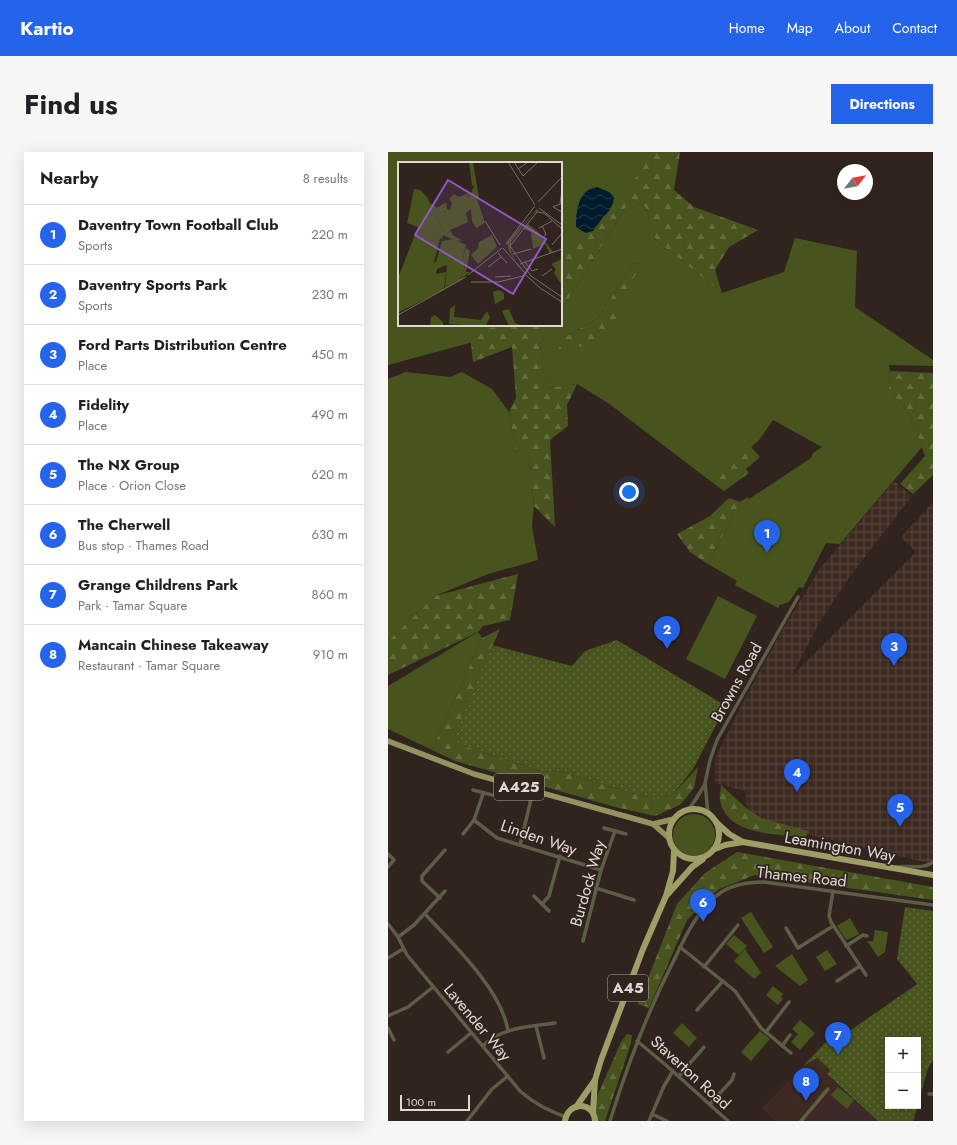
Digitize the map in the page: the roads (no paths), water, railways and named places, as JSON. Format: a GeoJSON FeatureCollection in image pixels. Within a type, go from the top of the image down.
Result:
{"type":"FeatureCollection","features":[{"type":"Feature","properties":{"kind":"highway"},"geometry":{"type":"LineString","coordinates":[[700,809],[708,813],[716,822],[719,829],[719,836],[715,849],[706,857],[691,859],[680,855],[674,850],[669,838],[669,829],[674,819],[678,814],[688,810],[700,809]]}},
{"type":"Feature","properties":{"kind":"highway","name":"Leamington Way"},"geometry":{"type":"LineString","coordinates":[[716,822],[729,834],[743,842]]}},
{"type":"Feature","properties":{"kind":"highway","name":"Leamington Way"},"geometry":{"type":"LineString","coordinates":[[715,849],[725,844],[743,842],[933,875]]}},
{"type":"Feature","properties":{"kind":"highway","name":"A45"},"geometry":{"type":"LineString","coordinates":[[593,1113],[595,1080],[613,1027],[666,896],[673,871],[674,850]]}},
{"type":"Feature","properties":{"kind":"highway","name":"A45"},"geometry":{"type":"LineString","coordinates":[[666,896],[692,867],[706,857]]}},
{"type":"Feature","properties":{"kind":"highway","name":"A45"},"geometry":{"type":"LineString","coordinates":[[576,1107],[595,1080]]}},
{"type":"Feature","properties":{"kind":"highway"},"geometry":{"type":"LineString","coordinates":[[566,1119],[568,1112],[576,1107],[585,1107],[593,1113],[595,1121]]}},
{"type":"Feature","properties":{"kind":"main road","name":"A425"},"geometry":{"type":"LineString","coordinates":[[388,741],[474,774],[653,824]]}},
{"type":"Feature","properties":{"kind":"main road"},"geometry":{"type":"LineString","coordinates":[[653,824],[674,819]]}},
{"type":"Feature","properties":{"kind":"main road"},"geometry":{"type":"LineString","coordinates":[[653,824],[669,838]]}},
{"type":"Feature","properties":{"kind":"street","name":"Browns Road"},"geometry":{"type":"LineString","coordinates":[[688,810],[705,783],[710,760],[718,740],[798,597]]}},
{"type":"Feature","properties":{"kind":"street","name":"Browns Road"},"geometry":{"type":"LineString","coordinates":[[705,783],[708,813]]}},
{"type":"Feature","properties":{"kind":"street"},"geometry":{"type":"LineString","coordinates":[[473,790],[483,794],[492,795]]}},
{"type":"Feature","properties":{"kind":"street"},"geometry":{"type":"LineString","coordinates":[[520,845],[533,791]]}},
{"type":"Feature","properties":{"kind":"street"},"geometry":{"type":"LineString","coordinates":[[463,834],[474,820],[483,794]]}},
{"type":"Feature","properties":{"kind":"street","name":"Linden Way"},"geometry":{"type":"LineString","coordinates":[[474,820],[497,838],[560,856],[601,870]]}},
{"type":"Feature","properties":{"kind":"street","name":"Burdock Way"},"geometry":{"type":"LineString","coordinates":[[604,828],[626,834]]}},
{"type":"Feature","properties":{"kind":"street","name":"Burdock Way"},"geometry":{"type":"LineString","coordinates":[[583,941],[601,870],[615,832]]}},
{"type":"Feature","properties":{"kind":"street"},"geometry":{"type":"LineString","coordinates":[[440,898],[422,881],[422,876],[445,850]]}},
{"type":"Feature","properties":{"kind":"street"},"geometry":{"type":"LineString","coordinates":[[388,854],[394,860],[388,867]]}},
{"type":"Feature","properties":{"kind":"street"},"geometry":{"type":"LineString","coordinates":[[542,904],[549,896],[560,856]]}},
{"type":"Feature","properties":{"kind":"street"},"geometry":{"type":"LineString","coordinates":[[889,868],[902,866],[923,867],[929,866],[933,862]]}},
{"type":"Feature","properties":{"kind":"street","name":"Thames Road"},"geometry":{"type":"LineString","coordinates":[[610,1121],[637,1041],[665,977],[695,919],[706,906],[722,892],[738,885],[750,882],[764,882],[933,905]]}},
{"type":"Feature","properties":{"kind":"street"},"geometry":{"type":"LineString","coordinates":[[596,888],[634,900]]}},
{"type":"Feature","properties":{"kind":"street"},"geometry":{"type":"LineString","coordinates":[[833,891],[829,916],[833,926],[866,975]]}},
{"type":"Feature","properties":{"kind":"street"},"geometry":{"type":"LineString","coordinates":[[398,937],[414,925],[445,892]]}},
{"type":"Feature","properties":{"kind":"street"},"geometry":{"type":"LineString","coordinates":[[534,896],[549,911]]}},
{"type":"Feature","properties":{"kind":"street"},"geometry":{"type":"LineString","coordinates":[[425,914],[463,954],[487,985],[504,1013],[508,1030]]}},
{"type":"Feature","properties":{"kind":"street","name":"Lavender Way"},"geometry":{"type":"LineString","coordinates":[[388,924],[398,937],[403,949],[433,987],[520,1091],[538,1106],[566,1119]]}},
{"type":"Feature","properties":{"kind":"street"},"geometry":{"type":"LineString","coordinates":[[704,967],[738,925]]}},
{"type":"Feature","properties":{"kind":"street"},"geometry":{"type":"LineString","coordinates":[[786,928],[798,948],[833,926]]}},
{"type":"Feature","properties":{"kind":"street"},"geometry":{"type":"LineString","coordinates":[[846,946],[863,935],[867,936]]}},
{"type":"Feature","properties":{"kind":"street"},"geometry":{"type":"LineString","coordinates":[[680,948],[735,991],[761,1028],[790,1053]]}},
{"type":"Feature","properties":{"kind":"street"},"geometry":{"type":"LineString","coordinates":[[388,958],[403,949]]}},
{"type":"Feature","properties":{"kind":"street"},"geometry":{"type":"LineString","coordinates":[[837,981],[860,966]]}},
{"type":"Feature","properties":{"kind":"street"},"geometry":{"type":"LineString","coordinates":[[697,1010],[723,981]]}},
{"type":"Feature","properties":{"kind":"street"},"geometry":{"type":"LineString","coordinates":[[388,1016],[408,1007],[433,987]]}},
{"type":"Feature","properties":{"kind":"street"},"geometry":{"type":"LineString","coordinates":[[766,1032],[789,1002]]}},
{"type":"Feature","properties":{"kind":"street"},"geometry":{"type":"LineString","coordinates":[[483,1046],[494,1036],[508,1030],[555,1023]]}},
{"type":"Feature","properties":{"kind":"street"},"geometry":{"type":"LineString","coordinates":[[536,1026],[544,1058]]}},
{"type":"Feature","properties":{"kind":"street"},"geometry":{"type":"LineString","coordinates":[[388,1028],[394,1040]]}},
{"type":"Feature","properties":{"kind":"street"},"geometry":{"type":"LineString","coordinates":[[448,1052],[471,1033]]}},
{"type":"Feature","properties":{"kind":"street"},"geometry":{"type":"LineString","coordinates":[[782,1046],[790,1035]]}},
{"type":"Feature","properties":{"kind":"street","name":"Staverton Road"},"geometry":{"type":"LineString","coordinates":[[637,1041],[679,1076],[728,1121]]}},
{"type":"Feature","properties":{"kind":"street"},"geometry":{"type":"LineString","coordinates":[[679,1076],[704,1047]]}},
{"type":"Feature","properties":{"kind":"street"},"geometry":{"type":"LineString","coordinates":[[649,1121],[664,1086],[673,1071]]}},
{"type":"Feature","properties":{"kind":"street"},"geometry":{"type":"LineString","coordinates":[[710,1104],[732,1080],[734,1074]]}},
{"type":"Feature","properties":{"kind":"street"},"geometry":{"type":"LineString","coordinates":[[467,1121],[492,1089],[508,1076]]}},
{"type":"Feature","properties":{"kind":"street"},"geometry":{"type":"LineString","coordinates":[[801,1121],[828,1089]]}},
{"type":"Feature","properties":{"kind":"street"},"geometry":{"type":"LineString","coordinates":[[652,1114],[667,1121]]}},
{"type":"Feature","properties":{"kind":"water"},"geometry":{"type":"Polygon","coordinates":[[[597,187],[609,192],[614,197],[613,203],[609,211],[593,231],[586,233],[576,226],[578,207],[582,196],[591,189],[597,187]]]}},
{"type":"Feature","properties":{"kind":"place","name":"Daventry Town Football Club"},"geometry":{"type":"Point","coordinates":[767,553]}},
{"type":"Feature","properties":{"kind":"place","name":"Daventry Sports Park"},"geometry":{"type":"Point","coordinates":[667,649]}},
{"type":"Feature","properties":{"kind":"place","name":"Ford Parts Distribution Centre"},"geometry":{"type":"Point","coordinates":[894,666]}},
{"type":"Feature","properties":{"kind":"place","name":"Fidelity"},"geometry":{"type":"Point","coordinates":[797,792]}},
{"type":"Feature","properties":{"kind":"place","name":"The NX Group"},"geometry":{"type":"Point","coordinates":[900,827]}},
{"type":"Feature","properties":{"kind":"place","name":"The Cherwell"},"geometry":{"type":"Point","coordinates":[703,922]}},
{"type":"Feature","properties":{"kind":"place","name":"Grange Childrens Park"},"geometry":{"type":"Point","coordinates":[838,1055]}},
{"type":"Feature","properties":{"kind":"place","name":"Mancain Chinese Takeaway"},"geometry":{"type":"Point","coordinates":[806,1101]}}]}
